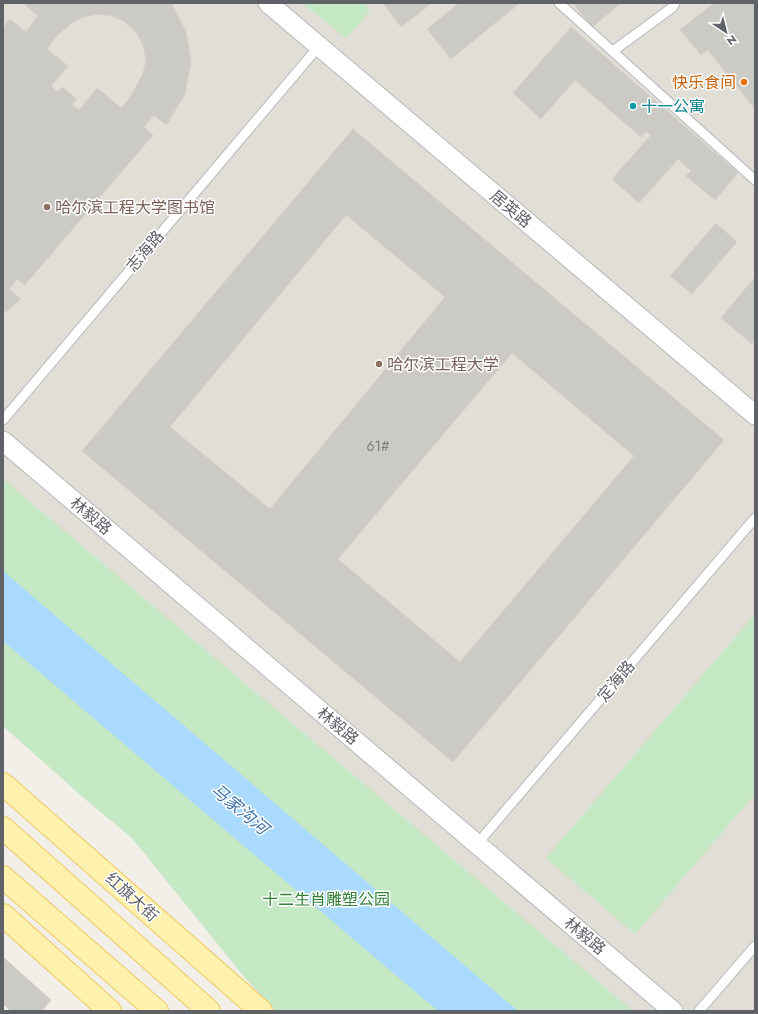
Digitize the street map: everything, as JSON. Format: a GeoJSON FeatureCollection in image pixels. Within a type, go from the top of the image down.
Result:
{"type":"FeatureCollection","features":[{"type":"Feature","properties":{"kind":"main road","name":"红旗大街"},"geometry":{"type":"LineString","coordinates":[[3,784],[261,1011]]}},
{"type":"Feature","properties":{"kind":"main road"},"geometry":{"type":"LineString","coordinates":[[3,828],[209,1011]]}},
{"type":"Feature","properties":{"kind":"main road"},"geometry":{"type":"LineString","coordinates":[[3,877],[157,1011]]}},
{"type":"Feature","properties":{"kind":"main road"},"geometry":{"type":"LineString","coordinates":[[3,915],[110,1011]]}},
{"type":"Feature","properties":{"kind":"street","name":"居英路"},"geometry":{"type":"LineString","coordinates":[[268,3],[755,415]]}},
{"type":"Feature","properties":{"kind":"street","name":"林毅路"},"geometry":{"type":"LineString","coordinates":[[3,441],[673,1011]]}},
{"type":"Feature","properties":{"kind":"lane"},"geometry":{"type":"LineString","coordinates":[[559,3],[755,180]]}},
{"type":"Feature","properties":{"kind":"lane"},"geometry":{"type":"LineString","coordinates":[[613,51],[673,7],[675,3]]}},
{"type":"Feature","properties":{"kind":"lane","name":"志海路"},"geometry":{"type":"LineString","coordinates":[[3,420],[319,46]]}},
{"type":"Feature","properties":{"kind":"lane","name":"定海路"},"geometry":{"type":"LineString","coordinates":[[477,844],[755,518]]}},
{"type":"Feature","properties":{"kind":"lane"},"geometry":{"type":"LineString","coordinates":[[699,1011],[755,946]]}},
{"type":"Feature","properties":{"kind":"shaded area","name":"哈尔滨工程大学"},"geometry":{"type":"Polygon","coordinates":[[[3,3],[755,3],[755,1011],[276,1011],[246,979],[132,838],[84,798],[3,726],[3,3]]]}},
{"type":"Feature","properties":{"kind":"green space"},"geometry":{"type":"Polygon","coordinates":[[[302,3],[364,3],[370,11],[346,38],[302,3]]]}},
{"type":"Feature","properties":{"kind":"green space","name":"十二生肖雕塑公园"},"geometry":{"type":"Polygon","coordinates":[[[3,479],[633,1011],[276,1011],[246,979],[132,838],[84,798],[3,726],[3,479]]]}},
{"type":"Feature","properties":{"kind":"green space"},"geometry":{"type":"Polygon","coordinates":[[[755,614],[755,794],[635,934],[546,858],[755,614]]]}},
{"type":"Feature","properties":{"kind":"water","name":"马家沟河"},"geometry":{"type":"Polygon","coordinates":[[[3,571],[518,1011],[438,1011],[3,641],[3,571]]]}},
{"type":"Feature","properties":{"kind":"building","name":"哈尔滨工程大学图书馆"},"geometry":{"type":"Polygon","coordinates":[[[28,3],[171,3],[186,31],[191,62],[185,94],[169,121],[166,125],[154,115],[144,127],[153,135],[25,285],[17,279],[9,289],[21,299],[3,314],[3,28],[10,19],[26,32],[38,16],[25,5],[28,3]],[[97,14],[83,17],[70,24],[56,37],[47,49],[68,66],[51,86],[58,92],[62,87],[77,99],[72,105],[79,110],[97,88],[121,108],[129,99],[143,74],[146,60],[143,45],[136,32],[125,22],[112,16],[97,14]]]}},
{"type":"Feature","properties":{"kind":"building"},"geometry":{"type":"Polygon","coordinates":[[[383,3],[432,3],[401,27],[383,3]]]}},
{"type":"Feature","properties":{"kind":"building"},"geometry":{"type":"Polygon","coordinates":[[[459,3],[520,3],[451,59],[427,29],[459,3]]]}},
{"type":"Feature","properties":{"kind":"building"},"geometry":{"type":"Polygon","coordinates":[[[573,3],[621,3],[592,27],[573,3]]]}},
{"type":"Feature","properties":{"kind":"building","name":"快乐食间"},"geometry":{"type":"Polygon","coordinates":[[[714,3],[755,3],[755,109],[708,50],[701,55],[680,30],[714,3]]]}},
{"type":"Feature","properties":{"kind":"building","name":"十一公寓"},"geometry":{"type":"Polygon","coordinates":[[[571,27],[738,173],[715,200],[686,176],[691,171],[678,159],[639,203],[612,179],[651,135],[646,131],[641,137],[575,80],[541,119],[513,93],[571,27]]]}},
{"type":"Feature","properties":{"kind":"building"},"geometry":{"type":"Polygon","coordinates":[[[353,129],[724,440],[453,762],[82,451],[353,129]],[[346,215],[170,427],[270,509],[445,297],[346,215]],[[512,353],[338,559],[460,662],[634,456],[512,353]]]}},
{"type":"Feature","properties":{"kind":"building"},"geometry":{"type":"Polygon","coordinates":[[[716,223],[737,242],[692,294],[670,276],[716,223]]]}},
{"type":"Feature","properties":{"kind":"building"},"geometry":{"type":"Polygon","coordinates":[[[755,277],[755,340],[752,344],[721,318],[755,277]]]}},
{"type":"Feature","properties":{"kind":"building"},"geometry":{"type":"Polygon","coordinates":[[[3,957],[51,1000],[42,1011],[11,1011],[3,1004],[3,957]]]}},
{"type":"Feature","properties":{"kind":"place","name":"快乐食间"},"geometry":{"type":"Point","coordinates":[744,82]}},
{"type":"Feature","properties":{"kind":"place","name":"十一公寓"},"geometry":{"type":"Point","coordinates":[633,106]}},
{"type":"Feature","properties":{"kind":"place","name":"哈尔滨工程大学图书馆"},"geometry":{"type":"Point","coordinates":[47,207]}},
{"type":"Feature","properties":{"kind":"place","name":"哈尔滨工程大学"},"geometry":{"type":"Point","coordinates":[379,364]}}]}
